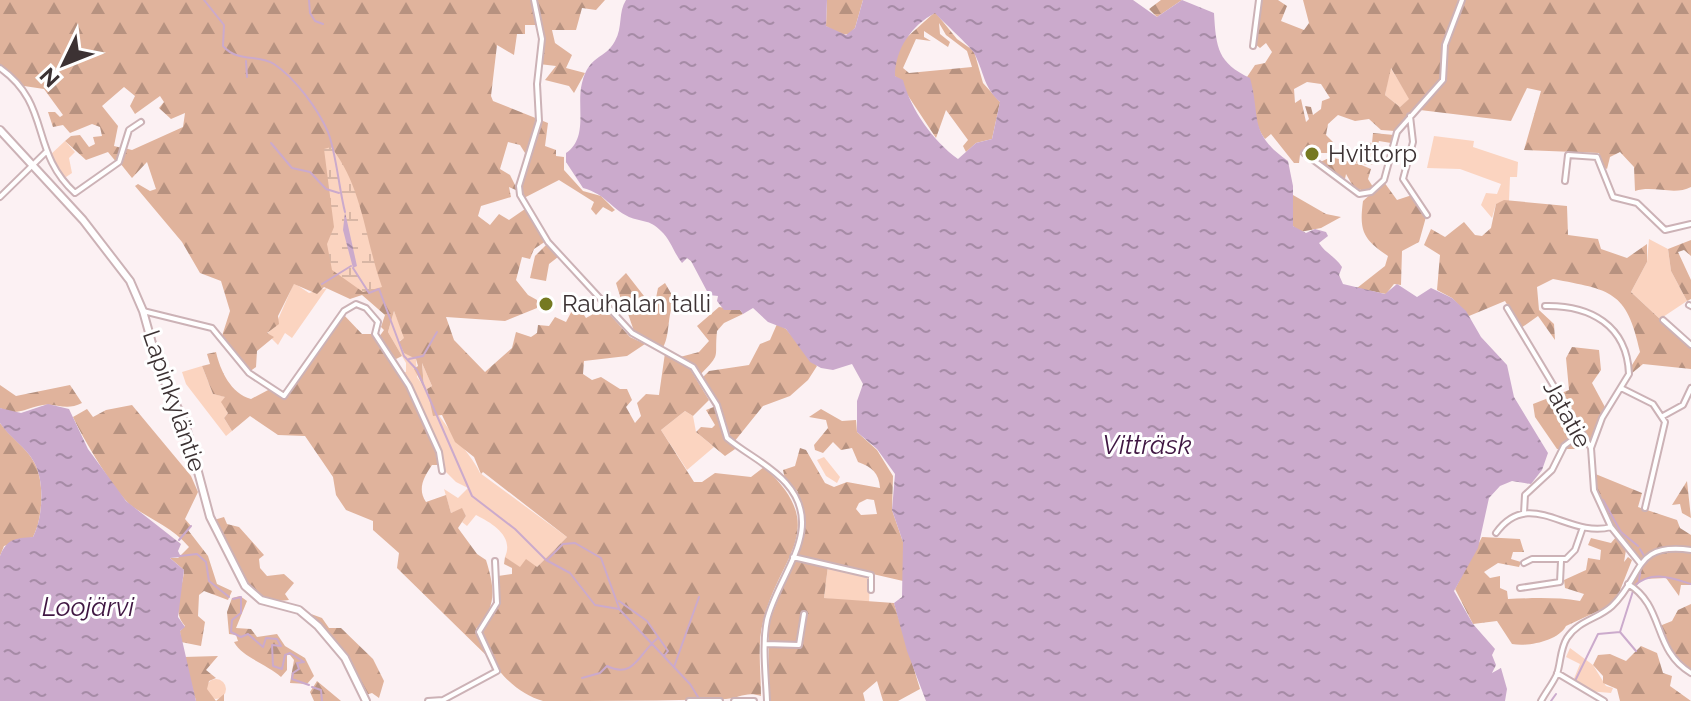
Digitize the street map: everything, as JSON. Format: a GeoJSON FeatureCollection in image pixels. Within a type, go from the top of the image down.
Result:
{"type":"FeatureCollection","features":[{"type":"Feature","properties":{"kind":"main road","name":"Lapinkyläntie"},"geometry":{"type":"LineString","coordinates":[[0,130],[111,253],[126,274],[143,311],[160,372],[185,423],[210,517],[241,580],[257,598],[290,605],[318,626],[345,658],[366,701]]}},
{"type":"Feature","properties":{"kind":"street"},"geometry":{"type":"LineString","coordinates":[[534,0],[542,39],[537,84],[539,121],[519,186],[520,195],[548,242],[632,333],[693,367],[717,405],[727,438],[755,455],[788,485],[804,524],[804,535],[768,619],[766,700]]}},
{"type":"Feature","properties":{"kind":"street"},"geometry":{"type":"LineString","coordinates":[[1253,46],[1259,0]]}},
{"type":"Feature","properties":{"kind":"street"},"geometry":{"type":"LineString","coordinates":[[1304,153],[1356,192],[1366,194],[1384,180],[1396,134],[1443,80],[1445,45],[1462,0]]}},
{"type":"Feature","properties":{"kind":"street"},"geometry":{"type":"LineString","coordinates":[[0,68],[29,94],[54,170],[75,193],[119,162],[129,130],[141,122]]}},
{"type":"Feature","properties":{"kind":"street"},"geometry":{"type":"LineString","coordinates":[[1410,116],[1413,142],[1403,176],[1427,215]]}},
{"type":"Feature","properties":{"kind":"street"},"geometry":{"type":"LineString","coordinates":[[0,197],[46,152]]}},
{"type":"Feature","properties":{"kind":"street"},"geometry":{"type":"LineString","coordinates":[[1565,181],[1568,155],[1593,155],[1597,157],[1613,197],[1637,203],[1665,230],[1691,224]]}},
{"type":"Feature","properties":{"kind":"street"},"geometry":{"type":"LineString","coordinates":[[143,311],[212,328],[249,373],[284,396],[344,311],[360,305],[378,322],[375,334],[409,386],[439,452],[442,471]]}},
{"type":"Feature","properties":{"kind":"street"},"geometry":{"type":"LineString","coordinates":[[1545,306],[1570,305],[1594,314],[1611,327],[1623,343],[1629,371],[1602,418],[1591,448]]}},
{"type":"Feature","properties":{"kind":"street","name":"Jatatie"},"geometry":{"type":"LineString","coordinates":[[1507,308],[1591,448],[1594,490],[1611,527],[1640,563]]}},
{"type":"Feature","properties":{"kind":"street"},"geometry":{"type":"LineString","coordinates":[[1663,320],[1691,345]]}},
{"type":"Feature","properties":{"kind":"street"},"geometry":{"type":"LineString","coordinates":[[1621,388],[1650,402],[1663,416],[1664,431],[1645,508]]}},
{"type":"Feature","properties":{"kind":"street"},"geometry":{"type":"LineString","coordinates":[[1663,416],[1683,405],[1691,388]]}},
{"type":"Feature","properties":{"kind":"street"},"geometry":{"type":"LineString","coordinates":[[1524,513],[1522,500],[1525,495],[1552,470],[1564,446],[1581,433]]}},
{"type":"Feature","properties":{"kind":"street"},"geometry":{"type":"LineString","coordinates":[[1496,533],[1509,517],[1524,513],[1549,516],[1582,530],[1611,527]]}},
{"type":"Feature","properties":{"kind":"street"},"geometry":{"type":"LineString","coordinates":[[1524,563],[1540,558],[1561,561],[1575,550],[1582,530]]}},
{"type":"Feature","properties":{"kind":"street"},"geometry":{"type":"LineString","coordinates":[[1541,701],[1557,673],[1568,637],[1578,625],[1614,604],[1640,563],[1658,550],[1691,550]]}},
{"type":"Feature","properties":{"kind":"street"},"geometry":{"type":"LineString","coordinates":[[793,557],[871,575],[871,590]]}},
{"type":"Feature","properties":{"kind":"street"},"geometry":{"type":"LineString","coordinates":[[428,701],[444,700],[497,671],[479,632],[497,603],[495,561]]}},
{"type":"Feature","properties":{"kind":"street"},"geometry":{"type":"LineString","coordinates":[[1520,588],[1560,582],[1561,561]]}},
{"type":"Feature","properties":{"kind":"street"},"geometry":{"type":"LineString","coordinates":[[1627,584],[1645,597],[1671,659],[1691,673]]}},
{"type":"Feature","properties":{"kind":"street"},"geometry":{"type":"LineString","coordinates":[[766,644],[799,645],[804,614]]}},
{"type":"Feature","properties":{"kind":"street"},"geometry":{"type":"LineString","coordinates":[[1557,673],[1604,701]]}},
{"type":"Feature","properties":{"kind":"street"},"geometry":{"type":"LineString","coordinates":[[689,701],[720,701]]}},
{"type":"Feature","properties":{"kind":"street"},"geometry":{"type":"LineString","coordinates":[[734,701],[754,701]]}},
{"type":"Feature","properties":{"kind":"green space"},"geometry":{"type":"Polygon","coordinates":[[[0,0],[605,0],[596,10],[582,8],[576,30],[552,30],[555,43],[572,55],[566,68],[585,73],[574,93],[569,86],[545,80],[556,66],[539,64],[539,25],[525,25],[525,34],[517,34],[514,55],[497,45],[491,96],[493,101],[548,123],[545,146],[556,150],[556,156],[564,157],[564,170],[583,191],[601,196],[615,210],[612,212],[603,207],[596,215],[591,209],[594,202],[559,180],[522,199],[519,191],[525,153],[520,145],[508,142],[500,169],[510,175],[518,191],[509,187],[511,197],[481,206],[478,216],[490,225],[499,214],[509,220],[525,209],[546,241],[534,249],[530,259],[522,257],[516,280],[528,295],[537,300],[537,308],[505,321],[446,317],[454,340],[485,372],[512,348],[516,332],[531,337],[537,333],[538,325],[549,326],[555,317],[566,322],[576,303],[586,318],[604,308],[630,337],[645,344],[627,356],[584,361],[583,374],[592,380],[601,377],[620,389],[627,389],[632,400],[626,407],[635,423],[641,416],[637,403],[646,394],[659,395],[665,353],[687,364],[709,400],[693,416],[685,411],[661,430],[694,482],[702,482],[715,473],[751,477],[764,467],[784,489],[795,508],[798,526],[795,543],[770,599],[761,631],[761,696],[543,701],[531,697],[510,682],[493,662],[481,626],[497,607],[498,576],[512,574],[512,568],[504,564],[505,557],[520,567],[526,559],[537,567],[567,537],[483,472],[481,474],[474,457],[455,442],[442,415],[433,416],[427,389],[432,386],[422,363],[424,388],[414,369],[418,366],[416,359],[404,353],[399,342],[404,338],[394,311],[388,332],[402,356],[396,359],[379,337],[384,330],[381,327],[385,315],[362,295],[350,299],[324,287],[317,294],[294,284],[278,316],[279,324],[267,333],[274,337],[257,351],[256,367],[249,372],[222,336],[230,311],[221,281],[200,273],[182,242],[135,186],[138,184],[150,191],[156,189],[147,162],[132,178],[120,163],[124,148],[132,150],[183,127],[185,113],[171,119],[159,108],[164,102],[160,96],[135,114],[130,106],[135,96],[124,87],[102,106],[118,126],[114,146],[122,148],[117,163],[108,152],[86,160],[65,141],[71,136],[80,135],[89,147],[95,144],[93,137],[102,136],[100,127],[92,124],[70,133],[63,125],[53,127],[48,112],[55,112],[60,117],[63,115],[44,89],[24,86],[0,66],[0,0]]]}},
{"type":"Feature","properties":{"kind":"green space"},"geometry":{"type":"Polygon","coordinates":[[[827,0],[863,0],[855,28],[849,34],[840,35],[826,26],[827,0]]]}},
{"type":"Feature","properties":{"kind":"green space"},"geometry":{"type":"Polygon","coordinates":[[[1161,0],[1182,0],[1157,17],[1149,9],[1161,0]]]}},
{"type":"Feature","properties":{"kind":"green space"},"geometry":{"type":"Polygon","coordinates":[[[1260,0],[1278,0],[1287,6],[1281,21],[1304,30],[1309,23],[1303,0],[1458,0],[1439,82],[1395,131],[1381,130],[1369,119],[1355,121],[1338,115],[1328,124],[1326,135],[1333,142],[1336,153],[1321,153],[1314,145],[1300,155],[1299,163],[1294,163],[1271,134],[1265,139],[1258,125],[1247,77],[1255,65],[1265,63],[1272,52],[1266,43],[1260,48],[1255,44],[1260,0]],[[1391,68],[1385,95],[1400,107],[1409,99],[1391,68]],[[1307,82],[1294,89],[1295,103],[1301,99],[1306,122],[1309,119],[1305,106],[1311,107],[1313,115],[1321,109],[1322,101],[1330,98],[1321,84],[1307,82]]]}},
{"type":"Feature","properties":{"kind":"green space"},"geometry":{"type":"Polygon","coordinates":[[[1464,0],[1691,0],[1691,187],[1678,191],[1635,191],[1634,167],[1620,152],[1610,157],[1607,169],[1602,166],[1599,153],[1524,150],[1541,91],[1527,88],[1511,121],[1420,110],[1445,79],[1447,48],[1464,0]]]}},
{"type":"Feature","properties":{"kind":"green space"},"geometry":{"type":"Polygon","coordinates":[[[935,12],[957,39],[974,51],[983,83],[1000,102],[992,139],[976,143],[966,152],[963,146],[968,140],[946,110],[936,138],[895,76],[895,56],[904,40],[935,12]],[[939,23],[940,34],[950,42],[948,47],[924,31],[924,37],[931,41],[916,39],[903,68],[909,73],[972,67],[967,51],[946,35],[939,23]]]}},
{"type":"Feature","properties":{"kind":"green space"},"geometry":{"type":"Polygon","coordinates":[[[1390,67],[1410,99],[1400,107],[1385,95],[1390,67]]]}},
{"type":"Feature","properties":{"kind":"green space"},"geometry":{"type":"Polygon","coordinates":[[[1373,133],[1394,135],[1391,143],[1379,141],[1375,151],[1358,146],[1363,142],[1372,143],[1373,133]]]}},
{"type":"Feature","properties":{"kind":"green space"},"geometry":{"type":"Polygon","coordinates":[[[1434,136],[1474,141],[1473,147],[1518,162],[1517,177],[1510,177],[1509,201],[1496,204],[1492,218],[1481,205],[1486,193],[1497,194],[1501,184],[1460,169],[1427,168],[1434,136]]]}},
{"type":"Feature","properties":{"kind":"green space"},"geometry":{"type":"Polygon","coordinates":[[[65,141],[75,152],[69,158],[72,173],[63,179],[49,156],[65,141]]]}},
{"type":"Feature","properties":{"kind":"green space"},"geometry":{"type":"Polygon","coordinates":[[[331,147],[357,196],[382,287],[363,292],[332,270],[327,244],[334,227],[324,149],[331,147]]]}},
{"type":"Feature","properties":{"kind":"green space"},"geometry":{"type":"Polygon","coordinates":[[[1350,153],[1375,154],[1372,165],[1359,164],[1371,169],[1368,179],[1373,187],[1365,191],[1354,188],[1346,174],[1345,179],[1341,178],[1316,164],[1331,157],[1358,164],[1348,158],[1350,153]]]}},
{"type":"Feature","properties":{"kind":"green space"},"geometry":{"type":"Polygon","coordinates":[[[1384,182],[1397,200],[1412,195],[1426,217],[1419,242],[1402,251],[1401,285],[1394,284],[1386,294],[1357,288],[1385,266],[1388,256],[1368,239],[1362,220],[1363,201],[1384,182]]]}},
{"type":"Feature","properties":{"kind":"green space"},"geometry":{"type":"Polygon","coordinates":[[[1293,195],[1326,214],[1341,217],[1321,228],[1300,232],[1293,226],[1293,195]]]}},
{"type":"Feature","properties":{"kind":"green space"},"geometry":{"type":"Polygon","coordinates":[[[1504,200],[1567,206],[1568,235],[1598,239],[1601,249],[1627,258],[1647,244],[1647,262],[1631,292],[1691,348],[1691,369],[1643,364],[1631,374],[1629,370],[1640,352],[1629,316],[1613,296],[1589,286],[1553,279],[1537,287],[1539,310],[1554,324],[1555,340],[1538,316],[1521,328],[1505,301],[1469,316],[1452,298],[1437,290],[1440,255],[1424,245],[1431,229],[1445,237],[1464,222],[1475,235],[1482,236],[1491,228],[1496,204],[1504,200]]]}},
{"type":"Feature","properties":{"kind":"green space"},"geometry":{"type":"Polygon","coordinates":[[[1649,239],[1668,249],[1671,271],[1687,301],[1660,319],[1631,292],[1647,262],[1649,239]]]}},
{"type":"Feature","properties":{"kind":"green space"},"geometry":{"type":"Polygon","coordinates":[[[1691,240],[1691,256],[1684,250],[1678,252],[1691,280],[1691,299],[1687,301],[1671,271],[1668,249],[1691,240]]]}},
{"type":"Feature","properties":{"kind":"green space"},"geometry":{"type":"Polygon","coordinates":[[[548,243],[558,257],[549,264],[546,281],[530,278],[535,256],[548,243]]]}},
{"type":"Feature","properties":{"kind":"green space"},"geometry":{"type":"Polygon","coordinates":[[[626,273],[644,296],[624,309],[616,283],[626,273]]]}},
{"type":"Feature","properties":{"kind":"green space"},"geometry":{"type":"Polygon","coordinates":[[[294,283],[309,293],[327,288],[292,338],[285,333],[278,345],[267,334],[276,324],[294,283]]]}},
{"type":"Feature","properties":{"kind":"green space"},"geometry":{"type":"Polygon","coordinates":[[[665,283],[675,300],[662,349],[635,334],[627,311],[640,302],[649,307],[655,303],[658,288],[665,283]]]}},
{"type":"Feature","properties":{"kind":"green space"},"geometry":{"type":"Polygon","coordinates":[[[719,307],[740,310],[743,314],[724,323],[717,331],[716,355],[700,375],[680,357],[699,352],[709,341],[697,326],[719,307]]]}},
{"type":"Feature","properties":{"kind":"green space"},"geometry":{"type":"Polygon","coordinates":[[[394,311],[405,338],[399,341],[416,359],[417,377],[424,387],[422,363],[432,386],[427,389],[434,408],[480,473],[567,537],[537,567],[520,568],[505,557],[505,537],[489,523],[476,515],[467,526],[462,522],[466,516],[462,509],[451,513],[444,489],[458,498],[468,488],[456,482],[442,468],[441,452],[401,372],[406,372],[406,363],[388,332],[394,311]]]}},
{"type":"Feature","properties":{"kind":"green space"},"geometry":{"type":"Polygon","coordinates":[[[343,314],[362,334],[374,334],[405,379],[438,452],[440,465],[432,465],[423,483],[426,502],[446,495],[451,513],[462,508],[466,516],[458,528],[477,554],[486,560],[491,580],[491,605],[476,629],[492,661],[397,568],[399,553],[373,530],[373,521],[346,510],[336,495],[333,477],[305,436],[278,435],[250,416],[232,431],[224,418],[228,413],[221,402],[225,397],[213,394],[202,366],[210,364],[207,354],[216,352],[220,366],[238,392],[251,399],[270,389],[284,398],[343,314]]]}},
{"type":"Feature","properties":{"kind":"green space"},"geometry":{"type":"Polygon","coordinates":[[[777,324],[786,329],[817,366],[808,380],[790,396],[763,406],[734,442],[702,378],[709,371],[749,365],[760,344],[770,340],[777,324]]]}},
{"type":"Feature","properties":{"kind":"green space"},"geometry":{"type":"Polygon","coordinates":[[[1572,347],[1599,350],[1601,370],[1592,383],[1606,409],[1588,448],[1581,445],[1577,449],[1557,449],[1535,417],[1533,404],[1569,390],[1566,358],[1572,347]]]}},
{"type":"Feature","properties":{"kind":"green space"},"geometry":{"type":"Polygon","coordinates":[[[202,366],[213,394],[226,397],[228,413],[224,418],[232,431],[226,436],[186,384],[182,372],[202,366]]]}},
{"type":"Feature","properties":{"kind":"green space"},"geometry":{"type":"Polygon","coordinates":[[[0,385],[16,396],[70,385],[82,403],[70,407],[44,405],[10,412],[0,408],[0,385]]]}},
{"type":"Feature","properties":{"kind":"green space"},"geometry":{"type":"Polygon","coordinates":[[[132,405],[191,476],[198,492],[185,519],[191,526],[188,530],[208,556],[217,584],[232,591],[228,600],[204,591],[199,595],[198,616],[205,622],[201,646],[181,642],[180,631],[185,626],[178,606],[184,570],[170,558],[178,558],[189,547],[169,529],[126,501],[100,465],[73,417],[87,409],[93,417],[106,410],[132,405]]]}},
{"type":"Feature","properties":{"kind":"green space"},"geometry":{"type":"Polygon","coordinates":[[[716,406],[723,434],[738,447],[725,456],[696,432],[701,427],[712,428],[715,425],[706,410],[716,406]]]}},
{"type":"Feature","properties":{"kind":"green space"},"geometry":{"type":"Polygon","coordinates":[[[821,409],[842,421],[856,420],[857,432],[877,450],[893,476],[892,510],[903,542],[903,581],[795,556],[802,540],[803,518],[795,494],[798,492],[785,479],[783,470],[795,466],[800,448],[806,450],[825,483],[834,487],[847,482],[880,488],[876,474],[858,462],[852,448],[841,450],[833,442],[823,453],[815,450],[814,445],[828,428],[826,420],[809,417],[821,409]],[[874,500],[859,503],[856,509],[861,515],[877,514],[874,500]]]}},
{"type":"Feature","properties":{"kind":"green space"},"geometry":{"type":"Polygon","coordinates":[[[685,411],[693,416],[696,432],[714,447],[687,470],[661,430],[685,411]]]}},
{"type":"Feature","properties":{"kind":"green space"},"geometry":{"type":"Polygon","coordinates":[[[0,423],[34,462],[40,479],[41,500],[33,537],[4,546],[0,556],[0,423]]]}},
{"type":"Feature","properties":{"kind":"green space"},"geometry":{"type":"Polygon","coordinates":[[[824,457],[840,477],[837,483],[826,476],[817,460],[824,457]]]}},
{"type":"Feature","properties":{"kind":"green space"},"geometry":{"type":"Polygon","coordinates":[[[1593,473],[1642,493],[1638,507],[1677,520],[1680,528],[1691,535],[1691,547],[1661,547],[1639,560],[1603,508],[1593,473]]]}},
{"type":"Feature","properties":{"kind":"green space"},"geometry":{"type":"Polygon","coordinates":[[[1687,481],[1691,518],[1682,513],[1680,504],[1672,505],[1687,481]]]}},
{"type":"Feature","properties":{"kind":"green space"},"geometry":{"type":"Polygon","coordinates":[[[224,517],[227,524],[239,527],[264,555],[259,559],[260,568],[267,576],[284,574],[294,583],[285,594],[289,600],[274,600],[250,587],[233,561],[214,520],[224,517]]]}},
{"type":"Feature","properties":{"kind":"green space"},"geometry":{"type":"Polygon","coordinates":[[[1482,537],[1520,539],[1524,552],[1513,552],[1511,559],[1521,562],[1519,567],[1498,563],[1484,572],[1490,578],[1500,576],[1500,588],[1507,591],[1508,599],[1580,601],[1584,594],[1565,588],[1564,580],[1586,570],[1588,558],[1600,560],[1601,550],[1588,545],[1591,538],[1611,543],[1616,537],[1626,550],[1624,562],[1628,557],[1632,560],[1619,593],[1609,606],[1566,626],[1550,639],[1534,644],[1512,644],[1497,621],[1473,624],[1455,589],[1482,537]]]}},
{"type":"Feature","properties":{"kind":"green space"},"geometry":{"type":"Polygon","coordinates":[[[1666,549],[1691,551],[1691,585],[1681,585],[1679,596],[1666,578],[1644,579],[1635,587],[1630,585],[1647,558],[1666,549]]]}},
{"type":"Feature","properties":{"kind":"green space"},"geometry":{"type":"Polygon","coordinates":[[[794,559],[828,566],[824,598],[894,603],[920,689],[898,701],[883,701],[877,681],[863,693],[865,701],[768,701],[769,622],[794,559]]]}},
{"type":"Feature","properties":{"kind":"green space"},"geometry":{"type":"Polygon","coordinates":[[[828,566],[870,576],[869,604],[824,598],[828,566]]]}},
{"type":"Feature","properties":{"kind":"green space"},"geometry":{"type":"Polygon","coordinates":[[[240,596],[247,601],[236,628],[251,629],[257,637],[277,634],[285,646],[305,658],[314,676],[307,684],[290,683],[294,660],[290,655],[287,655],[287,670],[281,677],[238,648],[234,642],[238,641],[236,635],[229,634],[227,612],[232,598],[240,596]]]}},
{"type":"Feature","properties":{"kind":"green space"},"geometry":{"type":"Polygon","coordinates":[[[1691,604],[1691,674],[1671,660],[1657,627],[1672,621],[1678,610],[1691,604]]]}},
{"type":"Feature","properties":{"kind":"green space"},"geometry":{"type":"Polygon","coordinates":[[[311,614],[322,618],[329,628],[341,628],[373,659],[384,681],[379,698],[372,693],[366,695],[346,656],[311,614]]]}},
{"type":"Feature","properties":{"kind":"green space"},"geometry":{"type":"Polygon","coordinates":[[[1641,646],[1657,653],[1663,673],[1672,676],[1670,686],[1691,701],[1620,701],[1617,689],[1603,683],[1603,676],[1593,665],[1598,655],[1610,654],[1626,661],[1641,646]]]}},
{"type":"Feature","properties":{"kind":"green space"},"geometry":{"type":"Polygon","coordinates":[[[1570,648],[1593,665],[1606,686],[1613,688],[1611,693],[1588,691],[1573,681],[1580,664],[1566,657],[1570,648]]]}},
{"type":"Feature","properties":{"kind":"green space"},"geometry":{"type":"Polygon","coordinates":[[[218,656],[206,670],[216,678],[209,681],[207,689],[216,701],[196,701],[184,657],[218,656]]]}},
{"type":"Feature","properties":{"kind":"green space"},"geometry":{"type":"Polygon","coordinates":[[[216,679],[223,682],[226,689],[223,696],[216,699],[209,696],[206,689],[209,682],[216,679]]]}},
{"type":"Feature","properties":{"kind":"green space"},"geometry":{"type":"Polygon","coordinates":[[[317,681],[341,701],[314,701],[310,692],[317,681]]]}},
{"type":"Feature","properties":{"kind":"water","name":"Vitträsk"},"geometry":{"type":"Polygon","coordinates":[[[626,0],[827,0],[826,26],[846,35],[855,28],[863,0],[1133,0],[1157,17],[1182,0],[1214,13],[1221,53],[1231,66],[1250,78],[1261,133],[1275,151],[1288,161],[1293,186],[1293,226],[1306,233],[1315,229],[1326,232],[1328,236],[1319,243],[1342,267],[1339,275],[1343,284],[1385,294],[1397,284],[1417,297],[1431,288],[1452,298],[1466,311],[1481,337],[1507,365],[1514,397],[1548,453],[1542,470],[1531,484],[1512,481],[1500,486],[1489,498],[1478,548],[1454,591],[1473,624],[1495,649],[1492,655],[1496,665],[1492,673],[1501,668],[1507,689],[1505,701],[926,701],[907,651],[894,603],[902,597],[903,542],[892,510],[895,474],[877,449],[857,432],[857,401],[863,384],[852,364],[833,370],[821,368],[810,362],[786,329],[768,322],[753,308],[743,314],[740,310],[724,310],[717,301],[718,296],[709,295],[691,261],[687,258],[682,263],[657,227],[629,217],[598,194],[583,188],[566,162],[566,153],[573,147],[580,130],[585,74],[615,41],[626,0]],[[935,13],[919,24],[906,39],[898,56],[895,76],[903,80],[924,124],[958,159],[976,143],[992,139],[1000,102],[987,85],[974,53],[935,13]]]}},
{"type":"Feature","properties":{"kind":"water"},"geometry":{"type":"Polygon","coordinates":[[[345,212],[357,266],[353,268],[343,230],[345,212]]]}},
{"type":"Feature","properties":{"kind":"water","name":"Loojärvi"},"geometry":{"type":"Polygon","coordinates":[[[48,404],[69,409],[88,449],[126,501],[181,544],[178,551],[181,557],[170,558],[184,570],[178,617],[185,627],[180,631],[196,701],[0,701],[0,556],[12,540],[33,537],[41,500],[38,470],[27,452],[0,423],[0,408],[21,413],[48,404]]]}},
{"type":"Feature","properties":{"kind":"waterway"},"geometry":{"type":"LineString","coordinates":[[204,0],[224,25],[223,46],[235,55],[274,64],[290,77],[312,104],[331,140],[345,212]]}},
{"type":"Feature","properties":{"kind":"waterway"},"geometry":{"type":"LineString","coordinates":[[309,0],[310,13],[315,21],[323,24]]}},
{"type":"Feature","properties":{"kind":"waterway"},"geometry":{"type":"LineString","coordinates":[[246,61],[247,77]]}},
{"type":"Feature","properties":{"kind":"waterway"},"geometry":{"type":"LineString","coordinates":[[271,143],[292,168],[310,172],[326,189],[339,193]]}},
{"type":"Feature","properties":{"kind":"waterway"},"geometry":{"type":"LineString","coordinates":[[322,284],[351,266]]}},
{"type":"Feature","properties":{"kind":"waterway"},"geometry":{"type":"LineString","coordinates":[[353,268],[369,293],[379,289],[404,356],[417,370],[472,496],[515,529],[546,560],[570,573],[595,605],[619,609],[690,684],[698,697]]}},
{"type":"Feature","properties":{"kind":"waterway"},"geometry":{"type":"LineString","coordinates":[[409,359],[423,356],[437,332]]}},
{"type":"Feature","properties":{"kind":"waterway"},"geometry":{"type":"LineString","coordinates":[[1603,500],[1621,532],[1638,546]]}},
{"type":"Feature","properties":{"kind":"waterway"},"geometry":{"type":"LineString","coordinates":[[179,540],[191,526]]}},
{"type":"Feature","properties":{"kind":"waterway"},"geometry":{"type":"LineString","coordinates":[[547,560],[563,544],[575,543],[601,558],[619,608]]}},
{"type":"Feature","properties":{"kind":"waterway"},"geometry":{"type":"LineString","coordinates":[[1640,549],[1644,556]]}},
{"type":"Feature","properties":{"kind":"waterway"},"geometry":{"type":"LineString","coordinates":[[180,556],[197,554],[206,562],[209,581],[229,597]]}},
{"type":"Feature","properties":{"kind":"waterway"},"geometry":{"type":"LineString","coordinates":[[1639,580],[1641,567]]}},
{"type":"Feature","properties":{"kind":"waterway"},"geometry":{"type":"LineString","coordinates":[[1634,586],[1655,577],[1691,584]]}},
{"type":"Feature","properties":{"kind":"waterway"},"geometry":{"type":"LineString","coordinates":[[1633,591],[1620,632],[1636,651]]}},
{"type":"Feature","properties":{"kind":"waterway"},"geometry":{"type":"LineString","coordinates":[[233,599],[241,597],[241,613],[232,620],[231,632],[241,637],[248,634],[263,647],[266,638],[277,639],[281,646],[272,645],[273,666],[282,669],[285,655],[290,653],[304,662],[297,663],[299,669],[293,673],[292,679],[309,685]]}},
{"type":"Feature","properties":{"kind":"waterway"},"geometry":{"type":"LineString","coordinates":[[674,667],[699,597]]}},
{"type":"Feature","properties":{"kind":"waterway"},"geometry":{"type":"LineString","coordinates":[[619,601],[647,621],[668,651],[664,656]]}},
{"type":"Feature","properties":{"kind":"waterway"},"geometry":{"type":"LineString","coordinates":[[1575,681],[1598,634],[1620,632]]}},
{"type":"Feature","properties":{"kind":"waterway"},"geometry":{"type":"LineString","coordinates":[[582,678],[600,673],[607,666],[616,669],[631,667],[658,638]]}},
{"type":"Feature","properties":{"kind":"waterway"},"geometry":{"type":"LineString","coordinates":[[312,687],[321,690],[322,701]]}},
{"type":"Feature","properties":{"kind":"waterway"},"geometry":{"type":"LineString","coordinates":[[1551,701],[1556,694]]}},
{"type":"Feature","properties":{"kind":"place","name":"Hvittorp"},"geometry":{"type":"Point","coordinates":[1312,154]}},
{"type":"Feature","properties":{"kind":"place","name":"Rauhalan talli"},"geometry":{"type":"Point","coordinates":[546,304]}}]}
